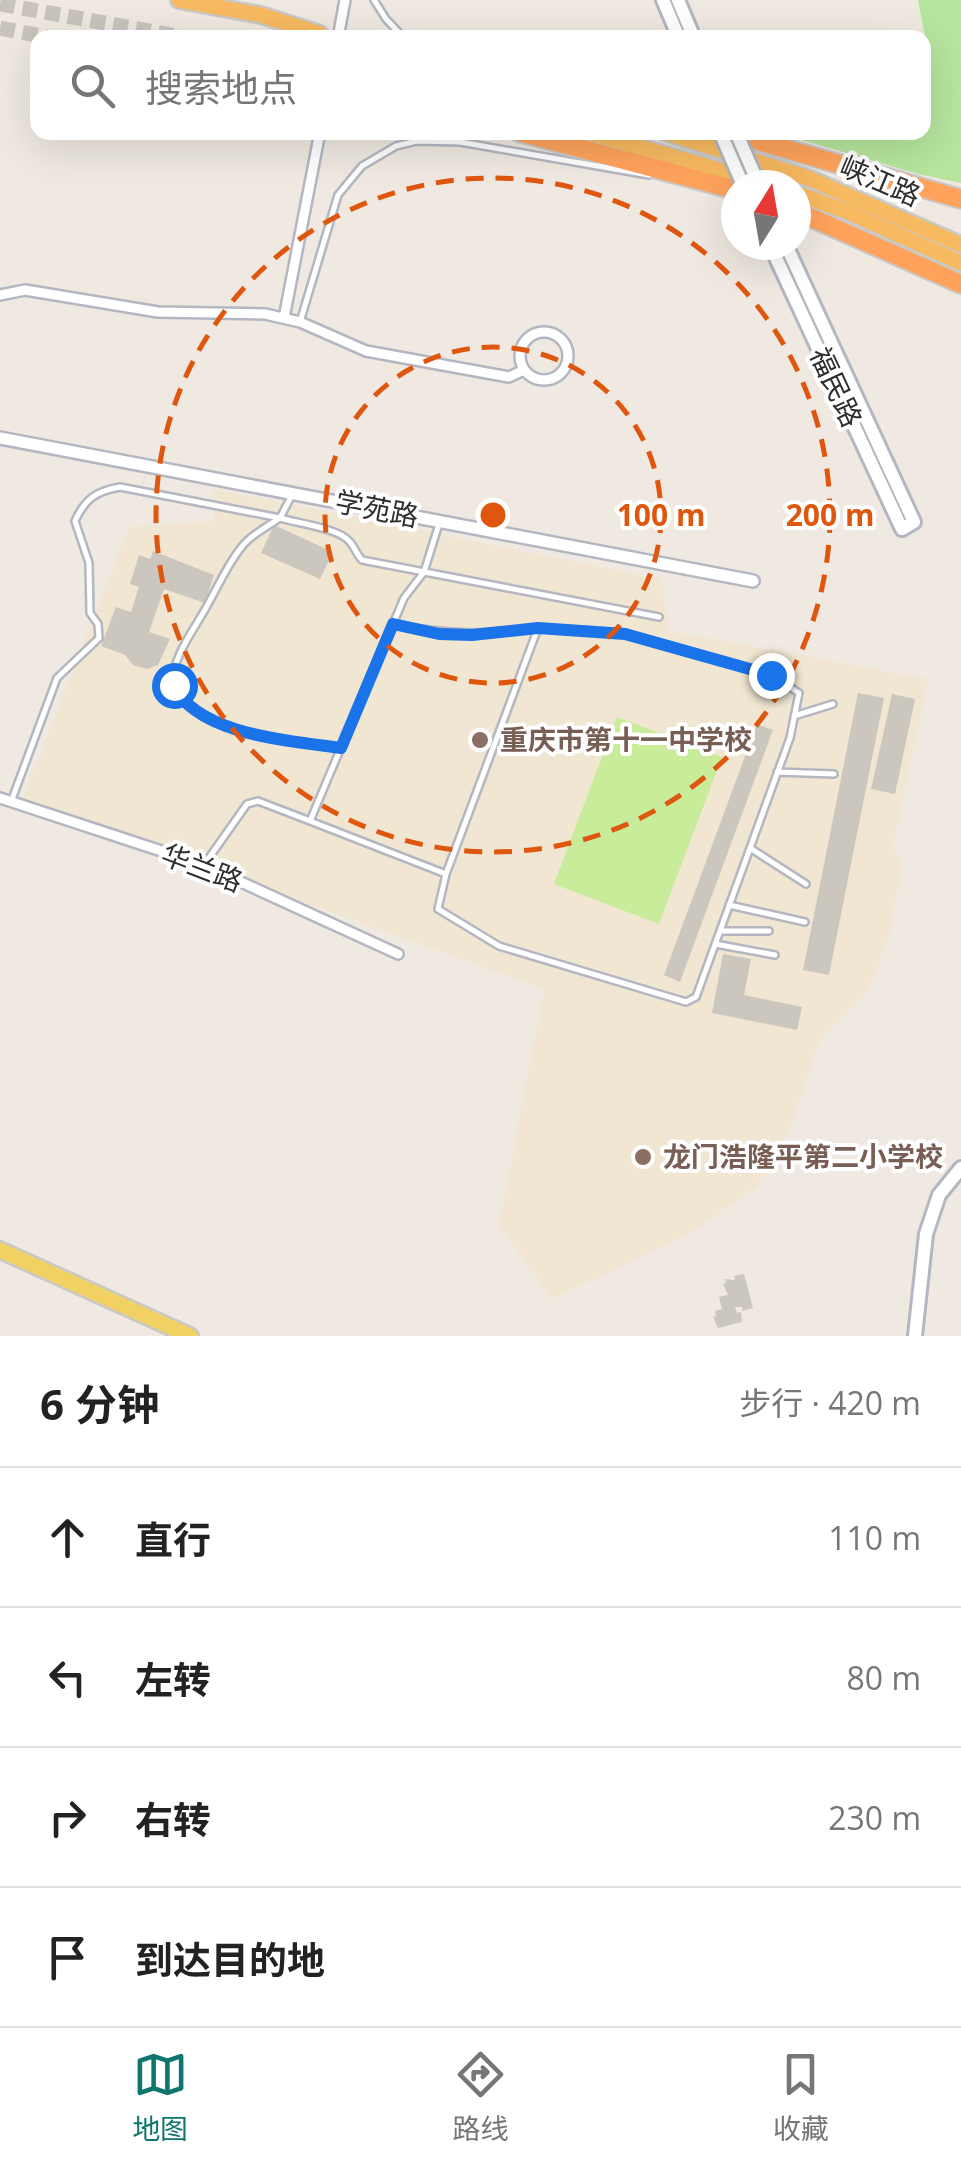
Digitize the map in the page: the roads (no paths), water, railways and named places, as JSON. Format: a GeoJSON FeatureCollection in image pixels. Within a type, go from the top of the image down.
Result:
{"type":"FeatureCollection","features":[{"type":"Feature","properties":{"kind":"highway"},"geometry":{"type":"LineString","coordinates":[[178,0],[260,15],[307,30]]}},
{"type":"Feature","properties":{"kind":"highway"},"geometry":{"type":"LineString","coordinates":[[550,140],[721,185]]}},
{"type":"Feature","properties":{"kind":"highway"},"geometry":{"type":"LineString","coordinates":[[618,140],[724,170]]}},
{"type":"Feature","properties":{"kind":"highway","name":"峡江路"},"geometry":{"type":"LineString","coordinates":[[689,140],[808,178],[961,245]]}},
{"type":"Feature","properties":{"kind":"highway"},"geometry":{"type":"LineString","coordinates":[[759,140],[763,141]]}},
{"type":"Feature","properties":{"kind":"highway"},"geometry":{"type":"LineString","coordinates":[[760,140],[961,199]]}},
{"type":"Feature","properties":{"kind":"highway"},"geometry":{"type":"LineString","coordinates":[[897,181],[961,192]]}},
{"type":"Feature","properties":{"kind":"highway","name":"峡江路"},"geometry":{"type":"LineString","coordinates":[[811,198],[961,263]]}},
{"type":"Feature","properties":{"kind":"highway"},"geometry":{"type":"LineString","coordinates":[[811,217],[961,284]]}},
{"type":"Feature","properties":{"kind":"highway"},"geometry":{"type":"LineString","coordinates":[[886,249],[961,296]]}},
{"type":"Feature","properties":{"kind":"main road"},"geometry":{"type":"LineString","coordinates":[[663,0],[676,30]]}},
{"type":"Feature","properties":{"kind":"main road"},"geometry":{"type":"LineString","coordinates":[[678,0],[691,30]]}},
{"type":"Feature","properties":{"kind":"main road"},"geometry":{"type":"LineString","coordinates":[[727,140],[738,170]]}},
{"type":"Feature","properties":{"kind":"main road"},"geometry":{"type":"LineString","coordinates":[[740,140],[753,170]]}},
{"type":"Feature","properties":{"kind":"main road","name":"福民路"},"geometry":{"type":"LineString","coordinates":[[777,260],[908,525],[793,260]]}},
{"type":"Feature","properties":{"kind":"main road"},"geometry":{"type":"LineString","coordinates":[[915,1336],[926,1234],[939,1195],[961,1168]]}},
{"type":"Feature","properties":{"kind":"main road"},"geometry":{"type":"LineString","coordinates":[[0,1250],[190,1336]]}},
{"type":"Feature","properties":{"kind":"street"},"geometry":{"type":"LineString","coordinates":[[339,30],[345,0]]}},
{"type":"Feature","properties":{"kind":"street"},"geometry":{"type":"LineString","coordinates":[[284,318],[318,140]]}},
{"type":"Feature","properties":{"kind":"street"},"geometry":{"type":"LineString","coordinates":[[0,296],[24,290],[158,312],[284,318],[366,351],[509,377],[524,370]]}},
{"type":"Feature","properties":{"kind":"street"},"geometry":{"type":"LineString","coordinates":[[549,332],[565,344],[568,362],[557,377],[539,380],[524,370],[520,352],[530,336],[549,332]]}},
{"type":"Feature","properties":{"kind":"street","name":"学苑路"},"geometry":{"type":"LineString","coordinates":[[0,438],[754,581]]}},
{"type":"Feature","properties":{"kind":"street","name":"华兰路"},"geometry":{"type":"LineString","coordinates":[[6,800],[204,865],[398,954]]}},
{"type":"Feature","properties":{"kind":"lane"},"geometry":{"type":"LineString","coordinates":[[374,0],[396,30]]}},
{"type":"Feature","properties":{"kind":"lane"},"geometry":{"type":"LineString","coordinates":[[300,322],[338,194],[362,166],[396,146],[427,140],[460,142],[622,172],[701,179]]}},
{"type":"Feature","properties":{"kind":"lane"},"geometry":{"type":"LineString","coordinates":[[6,800],[58,678],[99,638],[98,624],[90,613],[89,563],[75,521],[84,504],[100,490],[120,487],[280,518],[338,533],[350,541],[362,560],[659,618]]}},
{"type":"Feature","properties":{"kind":"lane"},"geometry":{"type":"LineString","coordinates":[[292,493],[280,518],[246,542],[194,629],[175,669],[174,685],[180,698],[201,717],[272,738],[341,748]]}},
{"type":"Feature","properties":{"kind":"lane"},"geometry":{"type":"LineString","coordinates":[[310,821],[404,598],[424,572],[440,521]]}},
{"type":"Feature","properties":{"kind":"lane"},"geometry":{"type":"LineString","coordinates":[[393,624],[439,634],[538,628],[625,634],[771,675],[798,693],[777,772],[720,931],[696,997],[686,1002],[499,946],[438,909],[446,874],[538,628]]}},
{"type":"Feature","properties":{"kind":"lane"},"geometry":{"type":"LineString","coordinates":[[794,716],[833,704]]}},
{"type":"Feature","properties":{"kind":"lane"},"geometry":{"type":"LineString","coordinates":[[777,772],[834,774]]}},
{"type":"Feature","properties":{"kind":"lane"},"geometry":{"type":"LineString","coordinates":[[204,865],[246,804],[258,801],[446,874]]}},
{"type":"Feature","properties":{"kind":"lane"},"geometry":{"type":"LineString","coordinates":[[750,848],[806,884]]}},
{"type":"Feature","properties":{"kind":"lane"},"geometry":{"type":"LineString","coordinates":[[729,905],[805,922]]}},
{"type":"Feature","properties":{"kind":"lane"},"geometry":{"type":"LineString","coordinates":[[720,931],[769,931]]}},
{"type":"Feature","properties":{"kind":"lane"},"geometry":{"type":"LineString","coordinates":[[715,944],[775,954]]}},
{"type":"Feature","properties":{"kind":"tunnel"},"geometry":{"type":"LineString","coordinates":[[0,4],[144,30]]}},
{"type":"Feature","properties":{"kind":"tunnel"},"geometry":{"type":"LineString","coordinates":[[0,28],[30,34]]}},
{"type":"Feature","properties":{"kind":"place","name":"重庆市第十一中学校"},"geometry":{"type":"Point","coordinates":[480,740]}},
{"type":"Feature","properties":{"kind":"place","name":"龙门浩隆平第二小学校"},"geometry":{"type":"Point","coordinates":[643,1157]}}]}
